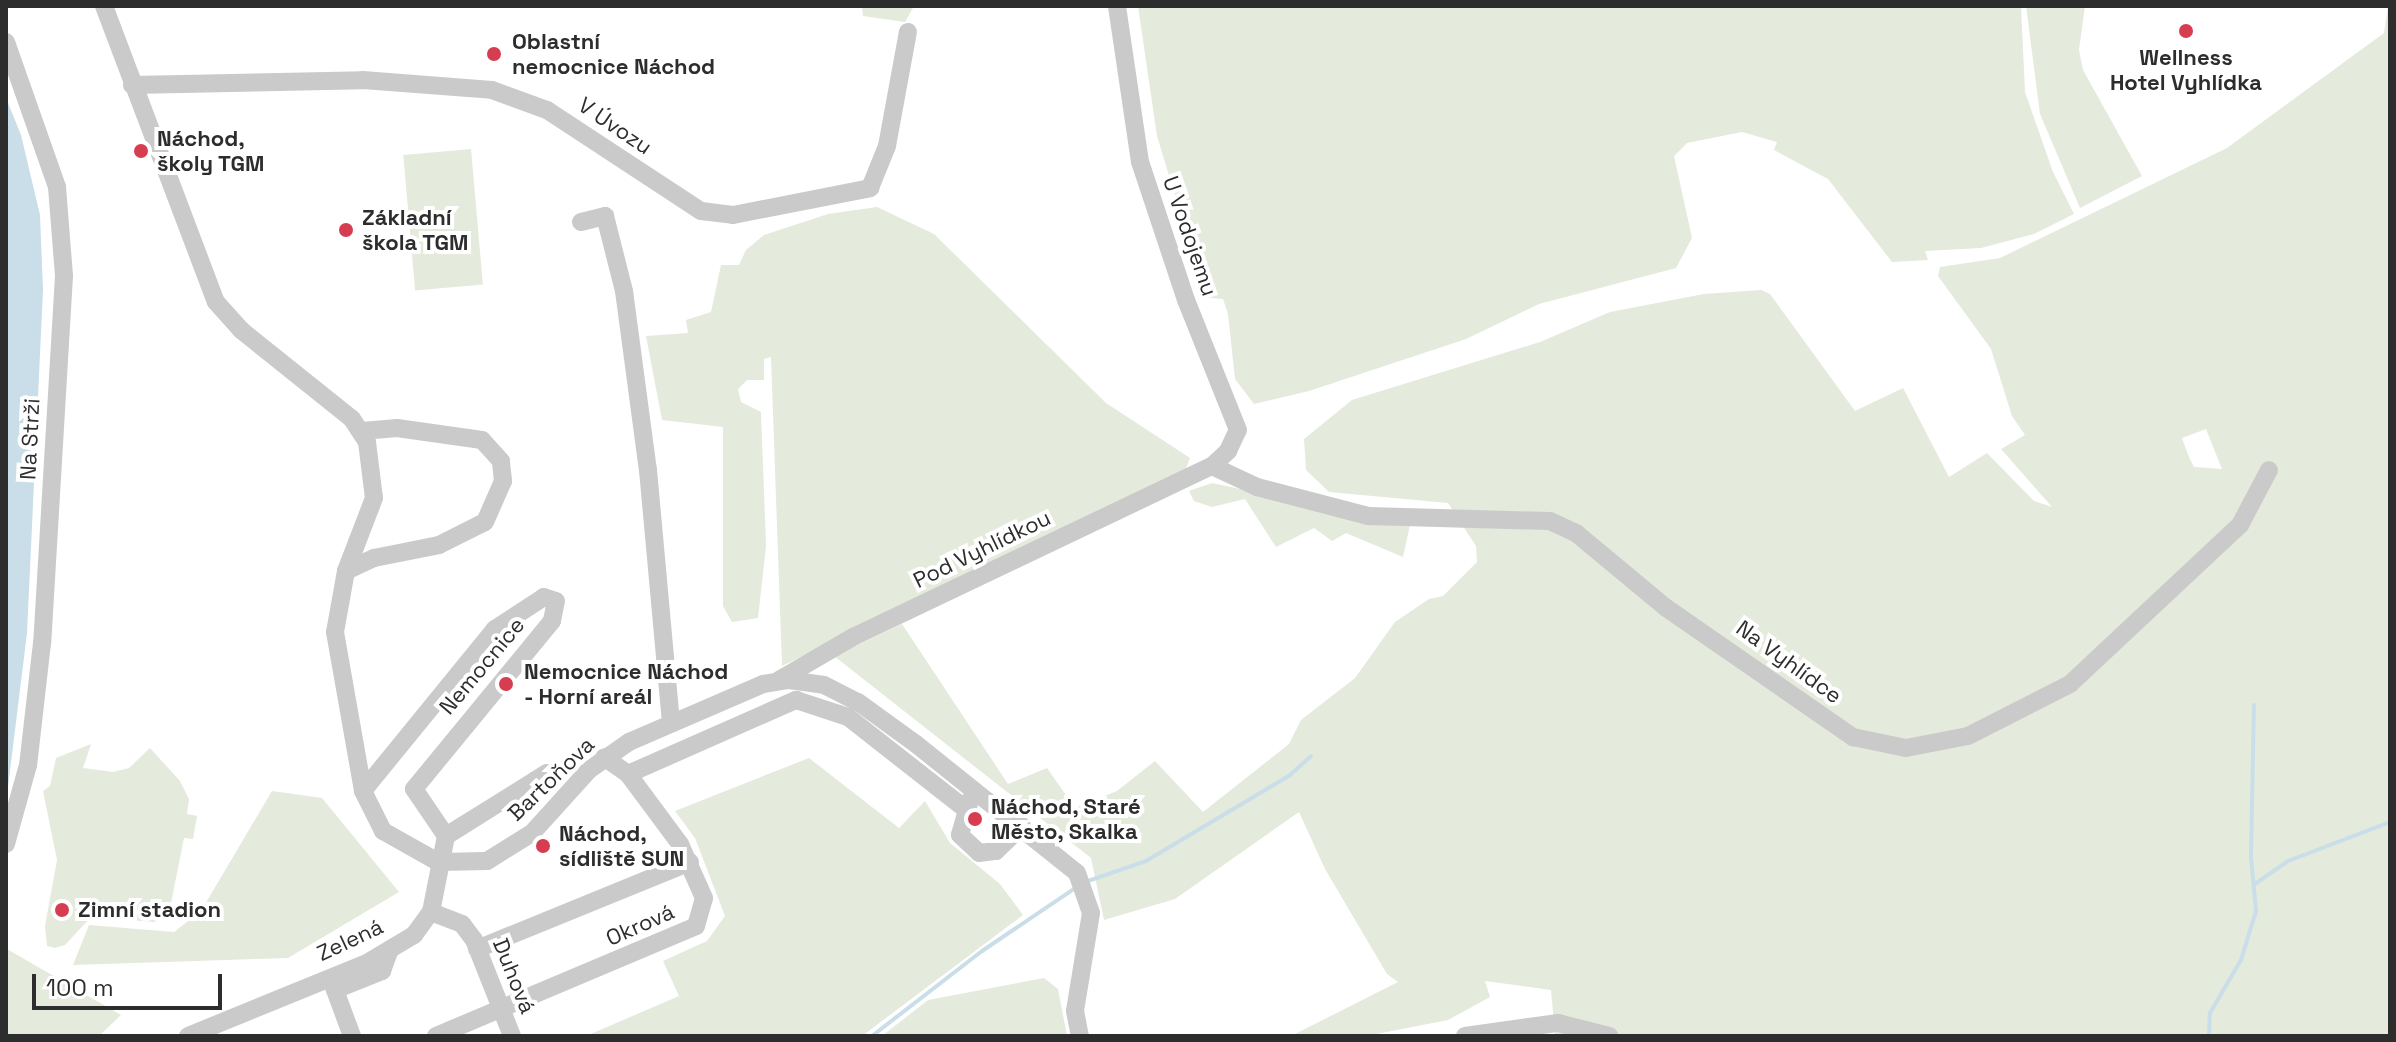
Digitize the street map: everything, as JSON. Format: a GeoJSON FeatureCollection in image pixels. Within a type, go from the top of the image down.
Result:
{"type":"FeatureCollection","features":[{"type":"Feature","properties":{"kind":"street"},"geometry":{"type":"LineString","coordinates":[[104,6],[216,302],[241,330],[362,431],[415,430],[482,440],[501,461],[500,496],[485,522],[439,545],[374,558],[346,571]]}},
{"type":"Feature","properties":{"kind":"street","name":"U Vodojemu"},"geometry":{"type":"LineString","coordinates":[[1117,6],[1140,162],[1238,430],[1212,466]]}},
{"type":"Feature","properties":{"kind":"street","name":"V Úvozu"},"geometry":{"type":"LineString","coordinates":[[132,85],[363,80],[492,90],[547,110],[701,211],[733,215],[870,188],[887,146],[908,32]]}},
{"type":"Feature","properties":{"kind":"street","name":"Na Strži"},"geometry":{"type":"LineString","coordinates":[[6,42],[57,187],[64,276],[42,643],[28,765],[6,844]]}},
{"type":"Feature","properties":{"kind":"street"},"geometry":{"type":"LineString","coordinates":[[581,222],[605,216],[624,291],[648,470],[671,723]]}},
{"type":"Feature","properties":{"kind":"street","name":"Bartoňova"},"geometry":{"type":"LineString","coordinates":[[362,431],[373,463],[374,498],[346,571],[335,632],[363,791],[383,831],[438,862],[472,864],[511,849],[604,757],[671,723],[777,681],[816,682],[853,698],[1067,862],[1089,899],[1090,929],[1075,1011],[1080,1036]]}},
{"type":"Feature","properties":{"kind":"street","name":"Na Vyhlídce"},"geometry":{"type":"LineString","coordinates":[[1212,466],[1257,487],[1368,516],[1550,521],[1576,533],[1665,607],[1853,737],[1906,748],[1968,736],[2070,684],[2240,525],[2269,470]]}},
{"type":"Feature","properties":{"kind":"street","name":"Pod Vyhlídkou"},"geometry":{"type":"LineString","coordinates":[[777,681],[853,637],[1212,466]]}},
{"type":"Feature","properties":{"kind":"street","name":"Nemocnice"},"geometry":{"type":"LineString","coordinates":[[363,791],[488,636],[544,597],[556,601],[552,621],[414,789],[442,830]]}},
{"type":"Feature","properties":{"kind":"street"},"geometry":{"type":"LineString","coordinates":[[628,774],[796,700],[848,717],[958,804],[960,835],[979,853],[996,851],[1022,826]]}},
{"type":"Feature","properties":{"kind":"street","name":"Okrová"},"geometry":{"type":"LineString","coordinates":[[502,1009],[696,926],[704,898],[690,862],[628,774],[604,757]]}},
{"type":"Feature","properties":{"kind":"street"},"geometry":{"type":"LineString","coordinates":[[431,912],[442,830],[547,773]]}},
{"type":"Feature","properties":{"kind":"street"},"geometry":{"type":"LineString","coordinates":[[958,804],[977,791]]}},
{"type":"Feature","properties":{"kind":"street"},"geometry":{"type":"LineString","coordinates":[[477,949],[690,862]]}},
{"type":"Feature","properties":{"kind":"street","name":"Duhová"},"geometry":{"type":"LineString","coordinates":[[431,912],[462,924],[477,949],[512,1036]]}},
{"type":"Feature","properties":{"kind":"street","name":"Zelená"},"geometry":{"type":"LineString","coordinates":[[188,1036],[333,983],[414,935],[431,912]]}},
{"type":"Feature","properties":{"kind":"street"},"geometry":{"type":"LineString","coordinates":[[333,983],[352,1036]]}},
{"type":"Feature","properties":{"kind":"street"},"geometry":{"type":"LineString","coordinates":[[436,1036],[502,1009]]}},
{"type":"Feature","properties":{"kind":"street"},"geometry":{"type":"LineString","coordinates":[[1465,1036],[1535,1025],[1577,1025],[1609,1036]]}},
{"type":"Feature","properties":{"kind":"shaded area"},"geometry":{"type":"Polygon","coordinates":[[[862,6],[914,6],[905,22],[863,16],[862,6]]]}},
{"type":"Feature","properties":{"kind":"shaded area"},"geometry":{"type":"Polygon","coordinates":[[[1138,6],[2021,6],[2025,92],[2053,172],[2074,214],[2034,234],[1981,248],[1925,251],[1928,260],[1892,262],[1828,179],[1774,150],[1777,142],[1742,132],[1687,143],[1674,156],[1692,238],[1676,268],[1539,304],[1466,339],[1309,391],[1254,404],[1235,379],[1228,314],[1223,299],[1210,298],[1194,258],[1157,136],[1138,6]]]}},
{"type":"Feature","properties":{"kind":"shaded area"},"geometry":{"type":"Polygon","coordinates":[[[2026,6],[2085,6],[2079,50],[2083,70],[2142,176],[2080,208],[2040,114],[2026,6]]]}},
{"type":"Feature","properties":{"kind":"shaded area"},"geometry":{"type":"Polygon","coordinates":[[[2388,6],[2390,1036],[1550,1036],[1555,1035],[1551,990],[1485,981],[1490,997],[1448,1020],[1366,1036],[1291,1036],[1398,982],[1387,974],[1325,869],[1299,812],[1175,899],[1104,920],[1091,858],[834,656],[902,624],[1008,784],[1047,768],[1075,808],[1117,791],[1155,761],[1203,812],[1289,744],[1301,720],[1355,678],[1395,622],[1429,599],[1443,596],[1477,562],[1476,546],[1448,503],[1329,492],[1306,470],[1304,439],[1352,400],[1540,342],[1610,312],[1704,294],[1761,290],[1770,294],[1855,411],[1903,388],[1949,477],[1987,453],[2034,501],[2052,507],[2001,449],[2025,435],[2012,416],[1991,349],[1938,276],[1940,267],[2000,258],[2227,148],[2384,33],[2388,6]],[[2206,429],[2182,438],[2194,467],[2222,469],[2206,429]]]}},
{"type":"Feature","properties":{"kind":"shaded area"},"geometry":{"type":"Polygon","coordinates":[[[471,149],[483,284],[415,290],[403,155],[471,149]]]}},
{"type":"Feature","properties":{"kind":"shaded area"},"geometry":{"type":"Polygon","coordinates":[[[877,207],[934,234],[1106,403],[1190,458],[1184,473],[782,666],[771,357],[764,359],[764,380],[747,380],[738,389],[741,402],[761,412],[766,546],[758,618],[732,622],[723,606],[723,427],[662,420],[646,336],[688,333],[686,320],[711,312],[721,265],[739,265],[746,250],[764,235],[828,214],[877,207]]]}},
{"type":"Feature","properties":{"kind":"shaded area"},"geometry":{"type":"Polygon","coordinates":[[[1212,483],[1410,525],[1403,557],[1346,533],[1332,541],[1314,528],[1276,547],[1245,499],[1212,507],[1194,501],[1189,491],[1212,483]]]}},
{"type":"Feature","properties":{"kind":"shaded area"},"geometry":{"type":"Polygon","coordinates":[[[91,744],[83,768],[113,772],[129,768],[150,748],[180,781],[189,799],[187,814],[197,816],[193,839],[184,838],[169,913],[155,922],[91,917],[65,945],[55,948],[47,946],[45,926],[57,860],[43,791],[50,786],[56,758],[91,744]]]}},
{"type":"Feature","properties":{"kind":"shaded area"},"geometry":{"type":"Polygon","coordinates":[[[809,758],[899,828],[925,801],[950,843],[1000,884],[1023,915],[862,1036],[586,1036],[679,996],[663,961],[707,941],[725,916],[695,838],[675,811],[809,758]]]}},
{"type":"Feature","properties":{"kind":"shaded area"},"geometry":{"type":"Polygon","coordinates":[[[272,791],[322,798],[399,892],[288,958],[73,965],[89,925],[174,932],[201,911],[272,791]]]}},
{"type":"Feature","properties":{"kind":"shaded area"},"geometry":{"type":"Polygon","coordinates":[[[7,949],[121,1015],[99,1036],[6,1036],[7,949]]]}},
{"type":"Feature","properties":{"kind":"shaded area"},"geometry":{"type":"Polygon","coordinates":[[[1044,978],[1058,989],[1067,1036],[882,1036],[928,1000],[1044,978]]]}},
{"type":"Feature","properties":{"kind":"water"},"geometry":{"type":"Polygon","coordinates":[[[6,98],[21,135],[40,215],[43,290],[27,633],[6,803],[6,98]]]}},
{"type":"Feature","properties":{"kind":"waterway"},"geometry":{"type":"LineString","coordinates":[[2209,1036],[2210,1013],[2241,960],[2256,911],[2251,857],[2254,705]]}},
{"type":"Feature","properties":{"kind":"waterway"},"geometry":{"type":"LineString","coordinates":[[1085,882],[1146,861],[1290,775],[1311,756]]}},
{"type":"Feature","properties":{"kind":"waterway"},"geometry":{"type":"LineString","coordinates":[[2255,884],[2288,861],[2390,822]]}},
{"type":"Feature","properties":{"kind":"waterway"},"geometry":{"type":"LineString","coordinates":[[872,1036],[982,951],[1077,887]]}},
{"type":"Feature","properties":{"kind":"place","name":"Wellness Hotel Vyhlídka"},"geometry":{"type":"Point","coordinates":[2186,31]}},
{"type":"Feature","properties":{"kind":"place","name":"Oblastní nemocnice Náchod"},"geometry":{"type":"Point","coordinates":[494,54]}},
{"type":"Feature","properties":{"kind":"place","name":"Náchod, školy TGM"},"geometry":{"type":"Point","coordinates":[141,151]}},
{"type":"Feature","properties":{"kind":"place","name":"Základní škola TGM"},"geometry":{"type":"Point","coordinates":[346,230]}},
{"type":"Feature","properties":{"kind":"place","name":"Nemocnice Náchod - Horní areál"},"geometry":{"type":"Point","coordinates":[506,684]}},
{"type":"Feature","properties":{"kind":"place","name":"Náchod, Staré Město, Skalka"},"geometry":{"type":"Point","coordinates":[975,819]}},
{"type":"Feature","properties":{"kind":"place","name":"Náchod, sídliště SUN"},"geometry":{"type":"Point","coordinates":[543,846]}},
{"type":"Feature","properties":{"kind":"place","name":"Zimní stadion"},"geometry":{"type":"Point","coordinates":[62,910]}}]}
